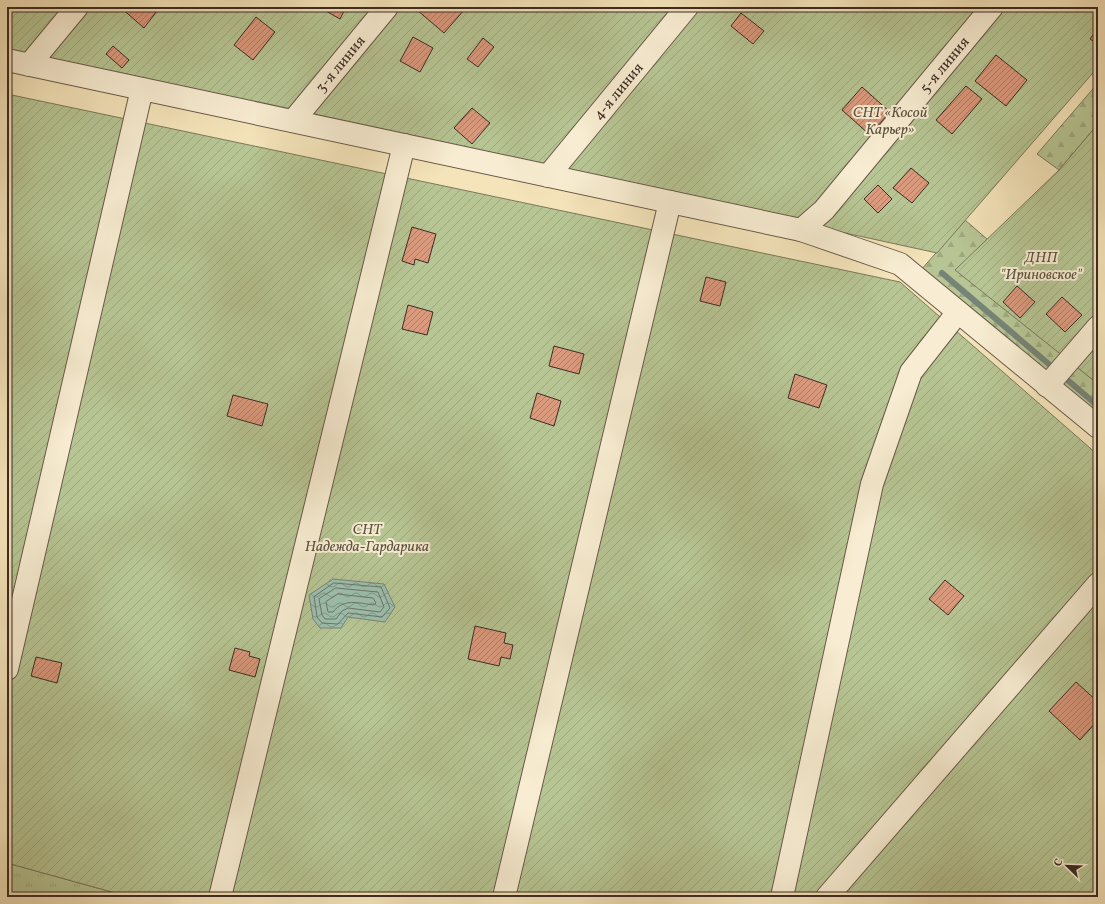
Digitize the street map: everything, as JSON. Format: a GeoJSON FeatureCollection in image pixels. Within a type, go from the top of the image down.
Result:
{"type":"FeatureCollection","features":[{"type":"Feature","properties":{"kind":"street"},"geometry":{"type":"LineString","coordinates":[[29,65],[77,7]]}},
{"type":"Feature","properties":{"kind":"street","name":"3-я линия"},"geometry":{"type":"LineString","coordinates":[[293,121],[387,7]]}},
{"type":"Feature","properties":{"kind":"street","name":"4-я линия"},"geometry":{"type":"LineString","coordinates":[[548,176],[687,7]]}},
{"type":"Feature","properties":{"kind":"street","name":"5-я линия"},"geometry":{"type":"LineString","coordinates":[[801,230],[824,210],[992,7]]}},
{"type":"Feature","properties":{"kind":"street"},"geometry":{"type":"LineString","coordinates":[[7,60],[801,230],[900,264],[1098,427]]}},
{"type":"Feature","properties":{"kind":"street"},"geometry":{"type":"LineString","coordinates":[[7,669],[142,89]]}},
{"type":"Feature","properties":{"kind":"street"},"geometry":{"type":"LineString","coordinates":[[220,897],[404,145]]}},
{"type":"Feature","properties":{"kind":"street"},"geometry":{"type":"LineString","coordinates":[[504,897],[670,202]]}},
{"type":"Feature","properties":{"kind":"street"},"geometry":{"type":"LineString","coordinates":[[782,897],[872,484],[911,372],[958,312]]}},
{"type":"Feature","properties":{"kind":"street"},"geometry":{"type":"LineString","coordinates":[[1047,386],[1098,328]]}},
{"type":"Feature","properties":{"kind":"street"},"geometry":{"type":"LineString","coordinates":[[827,897],[1098,584]]}},
{"type":"Feature","properties":{"kind":"green space","name":"СНТ «Косой Карьер»"},"geometry":{"type":"Polygon","coordinates":[[[7,7],[1098,7],[1098,67],[937,253],[282,110],[7,52],[7,7]]]}},
{"type":"Feature","properties":{"kind":"green space"},"geometry":{"type":"Polygon","coordinates":[[[1098,83],[1098,124],[1059,170],[1037,154],[1098,83]]]}},
{"type":"Feature","properties":{"kind":"green space","name":"СНТ Надежда-Гардарика"},"geometry":{"type":"Polygon","coordinates":[[[7,94],[900,282],[1098,455],[1098,897],[130,897],[7,863],[7,94]]]}},
{"type":"Feature","properties":{"kind":"green space","name":"ДНП \"Ириновское\""},"geometry":{"type":"Polygon","coordinates":[[[1098,124],[1098,384],[955,270],[1059,170],[1098,124]]]}},
{"type":"Feature","properties":{"kind":"green space"},"geometry":{"type":"Polygon","coordinates":[[[965,220],[1002,252],[985,292],[1098,384],[1098,432],[920,271],[965,220]]]}},
{"type":"Feature","properties":{"kind":"green space"},"geometry":{"type":"Polygon","coordinates":[[[7,863],[130,897],[7,897],[7,863]]]}},
{"type":"Feature","properties":{"kind":"water"},"geometry":{"type":"Polygon","coordinates":[[[333,579],[384,584],[395,607],[385,622],[348,617],[341,628],[320,628],[313,619],[309,595],[333,579]]]}},
{"type":"Feature","properties":{"kind":"building"},"geometry":{"type":"Polygon","coordinates":[[[120,7],[160,7],[144,28],[120,7]]]}},
{"type":"Feature","properties":{"kind":"building"},"geometry":{"type":"Polygon","coordinates":[[[319,7],[346,7],[340,19],[319,7]]]}},
{"type":"Feature","properties":{"kind":"building"},"geometry":{"type":"Polygon","coordinates":[[[420,7],[462,7],[465,9],[444,33],[417,10],[420,7]]]}},
{"type":"Feature","properties":{"kind":"building"},"geometry":{"type":"Polygon","coordinates":[[[741,13],[764,31],[753,44],[731,26],[741,13]]]}},
{"type":"Feature","properties":{"kind":"building"},"geometry":{"type":"Polygon","coordinates":[[[256,17],[275,32],[253,60],[234,45],[256,17]]]}},
{"type":"Feature","properties":{"kind":"building"},"geometry":{"type":"Polygon","coordinates":[[[1098,28],[1098,44],[1090,39],[1098,28]]]}},
{"type":"Feature","properties":{"kind":"building"},"geometry":{"type":"Polygon","coordinates":[[[413,37],[433,48],[420,72],[400,61],[413,37]]]}},
{"type":"Feature","properties":{"kind":"building"},"geometry":{"type":"Polygon","coordinates":[[[483,38],[494,47],[478,67],[467,59],[483,38]]]}},
{"type":"Feature","properties":{"kind":"building"},"geometry":{"type":"Polygon","coordinates":[[[113,46],[129,60],[122,68],[106,54],[113,46]]]}},
{"type":"Feature","properties":{"kind":"building"},"geometry":{"type":"Polygon","coordinates":[[[996,55],[1027,80],[1006,106],[975,81],[996,55]]]}},
{"type":"Feature","properties":{"kind":"building"},"geometry":{"type":"Polygon","coordinates":[[[966,86],[982,99],[952,134],[936,120],[966,86]]]}},
{"type":"Feature","properties":{"kind":"building"},"geometry":{"type":"Polygon","coordinates":[[[862,87],[890,112],[870,135],[842,110],[862,87]]]}},
{"type":"Feature","properties":{"kind":"building"},"geometry":{"type":"Polygon","coordinates":[[[472,108],[490,123],[472,144],[454,128],[472,108]]]}},
{"type":"Feature","properties":{"kind":"building"},"geometry":{"type":"Polygon","coordinates":[[[911,168],[929,183],[912,203],[893,188],[911,168]]]}},
{"type":"Feature","properties":{"kind":"building"},"geometry":{"type":"Polygon","coordinates":[[[878,185],[892,199],[878,213],[864,199],[878,185]]]}},
{"type":"Feature","properties":{"kind":"building"},"geometry":{"type":"Polygon","coordinates":[[[412,227],[436,234],[428,263],[415,259],[414,265],[402,261],[412,227]]]}},
{"type":"Feature","properties":{"kind":"building"},"geometry":{"type":"Polygon","coordinates":[[[706,277],[726,282],[720,306],[700,301],[706,277]]]}},
{"type":"Feature","properties":{"kind":"building"},"geometry":{"type":"Polygon","coordinates":[[[1017,286],[1035,302],[1020,318],[1003,302],[1017,286]]]}},
{"type":"Feature","properties":{"kind":"building"},"geometry":{"type":"Polygon","coordinates":[[[1062,297],[1082,315],[1065,332],[1046,314],[1062,297]]]}},
{"type":"Feature","properties":{"kind":"building"},"geometry":{"type":"Polygon","coordinates":[[[408,305],[433,312],[427,335],[402,329],[408,305]]]}},
{"type":"Feature","properties":{"kind":"building"},"geometry":{"type":"Polygon","coordinates":[[[554,346],[584,354],[579,374],[549,366],[554,346]]]}},
{"type":"Feature","properties":{"kind":"building"},"geometry":{"type":"Polygon","coordinates":[[[795,374],[827,385],[819,408],[788,398],[795,374]]]}},
{"type":"Feature","properties":{"kind":"building"},"geometry":{"type":"Polygon","coordinates":[[[537,393],[561,401],[554,426],[530,418],[537,393]]]}},
{"type":"Feature","properties":{"kind":"building"},"geometry":{"type":"Polygon","coordinates":[[[233,395],[268,404],[262,426],[227,416],[233,395]]]}},
{"type":"Feature","properties":{"kind":"building"},"geometry":{"type":"Polygon","coordinates":[[[945,580],[964,596],[948,615],[929,599],[945,580]]]}},
{"type":"Feature","properties":{"kind":"building"},"geometry":{"type":"Polygon","coordinates":[[[475,626],[506,633],[504,643],[513,645],[510,659],[501,657],[499,666],[468,659],[475,626]]]}},
{"type":"Feature","properties":{"kind":"building"},"geometry":{"type":"Polygon","coordinates":[[[235,648],[250,652],[249,656],[260,659],[255,677],[229,670],[235,648]]]}},
{"type":"Feature","properties":{"kind":"building"},"geometry":{"type":"Polygon","coordinates":[[[36,657],[62,663],[57,683],[31,676],[36,657]]]}},
{"type":"Feature","properties":{"kind":"building"},"geometry":{"type":"Polygon","coordinates":[[[1076,682],[1098,702],[1098,720],[1080,740],[1049,711],[1076,682]]]}},
{"type":"Feature","properties":{"kind":"waterway"},"geometry":{"type":"LineString","coordinates":[[942,273],[1098,406]]}}]}
